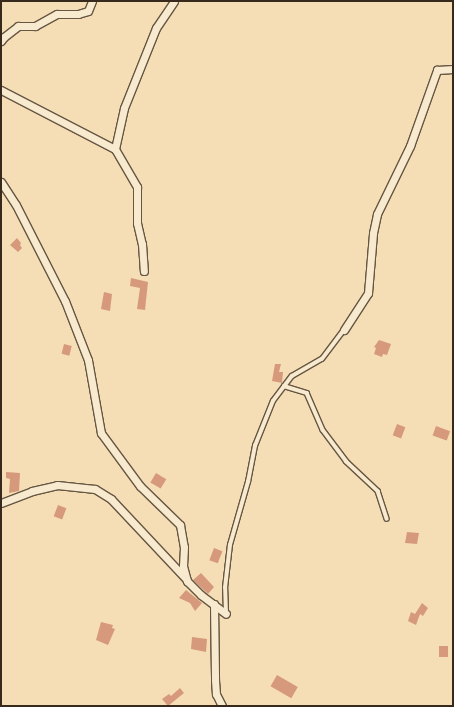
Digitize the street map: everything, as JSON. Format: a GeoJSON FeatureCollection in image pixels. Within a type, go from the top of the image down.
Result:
{"type":"FeatureCollection","features":[{"type":"Feature","properties":{"kind":"street"},"geometry":{"type":"LineString","coordinates":[[1,41],[18,26],[35,26],[57,14],[78,14],[88,10],[92,1]]}},
{"type":"Feature","properties":{"kind":"street"},"geometry":{"type":"LineString","coordinates":[[115,149],[124,108],[156,28],[174,1]]}},
{"type":"Feature","properties":{"kind":"street"},"geometry":{"type":"LineString","coordinates":[[344,330],[368,294],[373,232],[377,214],[410,146],[437,70],[453,68]]}},
{"type":"Feature","properties":{"kind":"street"},"geometry":{"type":"LineString","coordinates":[[1,90],[115,149],[137,187],[137,223],[142,244],[144,271]]}},
{"type":"Feature","properties":{"kind":"street"},"geometry":{"type":"LineString","coordinates":[[1,182],[16,205],[65,301],[88,360],[101,432],[140,486],[180,525],[184,548],[183,566],[187,581]]}},
{"type":"Feature","properties":{"kind":"street"},"geometry":{"type":"LineString","coordinates":[[1,503],[32,491],[57,485],[95,489],[111,499],[200,595],[226,614]]}},
{"type":"Feature","properties":{"kind":"street"},"geometry":{"type":"LineString","coordinates":[[214,604],[216,694],[222,706]]}},
{"type":"Feature","properties":{"kind":"lane"},"geometry":{"type":"LineString","coordinates":[[226,614],[225,588],[230,545],[248,482],[255,446],[273,401],[292,376],[322,358],[344,330]]}},
{"type":"Feature","properties":{"kind":"lane"},"geometry":{"type":"LineString","coordinates":[[284,386],[307,393],[323,430],[346,461],[378,491],[387,520]]}},
{"type":"Feature","properties":{"kind":"building"},"geometry":{"type":"Polygon","coordinates":[[[17,238],[21,243],[20,245],[22,248],[18,252],[10,245],[17,238]]]}},
{"type":"Feature","properties":{"kind":"building"},"geometry":{"type":"Polygon","coordinates":[[[131,278],[148,282],[145,310],[137,309],[140,288],[130,286],[131,278]]]}},
{"type":"Feature","properties":{"kind":"building"},"geometry":{"type":"Polygon","coordinates":[[[104,292],[112,294],[110,311],[101,309],[104,292]]]}},
{"type":"Feature","properties":{"kind":"building"},"geometry":{"type":"Polygon","coordinates":[[[379,340],[391,344],[387,355],[383,354],[382,357],[374,354],[376,348],[374,347],[379,340]]]}},
{"type":"Feature","properties":{"kind":"building"},"geometry":{"type":"Polygon","coordinates":[[[64,344],[72,346],[69,356],[62,354],[64,344]]]}},
{"type":"Feature","properties":{"kind":"building"},"geometry":{"type":"Polygon","coordinates":[[[275,364],[281,364],[279,372],[283,372],[282,383],[272,381],[275,364]]]}},
{"type":"Feature","properties":{"kind":"building"},"geometry":{"type":"Polygon","coordinates":[[[397,424],[405,427],[401,438],[393,435],[397,424]]]}},
{"type":"Feature","properties":{"kind":"building"},"geometry":{"type":"Polygon","coordinates":[[[436,426],[450,431],[447,441],[433,435],[436,426]]]}},
{"type":"Feature","properties":{"kind":"building"},"geometry":{"type":"Polygon","coordinates":[[[6,472],[20,473],[19,491],[9,493],[10,479],[6,478],[6,472]]]}},
{"type":"Feature","properties":{"kind":"building"},"geometry":{"type":"Polygon","coordinates":[[[156,473],[166,479],[161,489],[150,482],[156,473]]]}},
{"type":"Feature","properties":{"kind":"building"},"geometry":{"type":"Polygon","coordinates":[[[58,505],[66,508],[62,519],[54,516],[58,505]]]}},
{"type":"Feature","properties":{"kind":"building"},"geometry":{"type":"Polygon","coordinates":[[[407,532],[419,533],[417,544],[405,543],[407,532]]]}},
{"type":"Feature","properties":{"kind":"building"},"geometry":{"type":"Polygon","coordinates":[[[214,548],[222,551],[218,563],[209,560],[214,548]]]}},
{"type":"Feature","properties":{"kind":"building"},"geometry":{"type":"Polygon","coordinates":[[[201,573],[214,587],[208,594],[193,580],[201,573]]]}},
{"type":"Feature","properties":{"kind":"building"},"geometry":{"type":"Polygon","coordinates":[[[186,590],[202,603],[195,611],[190,603],[179,598],[186,590]]]}},
{"type":"Feature","properties":{"kind":"building"},"geometry":{"type":"Polygon","coordinates":[[[422,603],[428,608],[423,616],[420,614],[416,625],[408,621],[411,612],[415,614],[422,603]]]}},
{"type":"Feature","properties":{"kind":"building"},"geometry":{"type":"Polygon","coordinates":[[[101,622],[113,625],[112,628],[115,629],[108,645],[96,640],[101,622]]]}},
{"type":"Feature","properties":{"kind":"building"},"geometry":{"type":"Polygon","coordinates":[[[192,637],[207,639],[206,652],[191,649],[192,637]]]}},
{"type":"Feature","properties":{"kind":"building"},"geometry":{"type":"Polygon","coordinates":[[[439,646],[448,646],[448,657],[439,657],[439,646]]]}},
{"type":"Feature","properties":{"kind":"building"},"geometry":{"type":"Polygon","coordinates":[[[277,675],[298,687],[291,698],[270,686],[277,675]]]}},
{"type":"Feature","properties":{"kind":"building"},"geometry":{"type":"Polygon","coordinates":[[[180,688],[184,693],[168,706],[162,699],[169,694],[171,696],[180,688]]]}}]}
